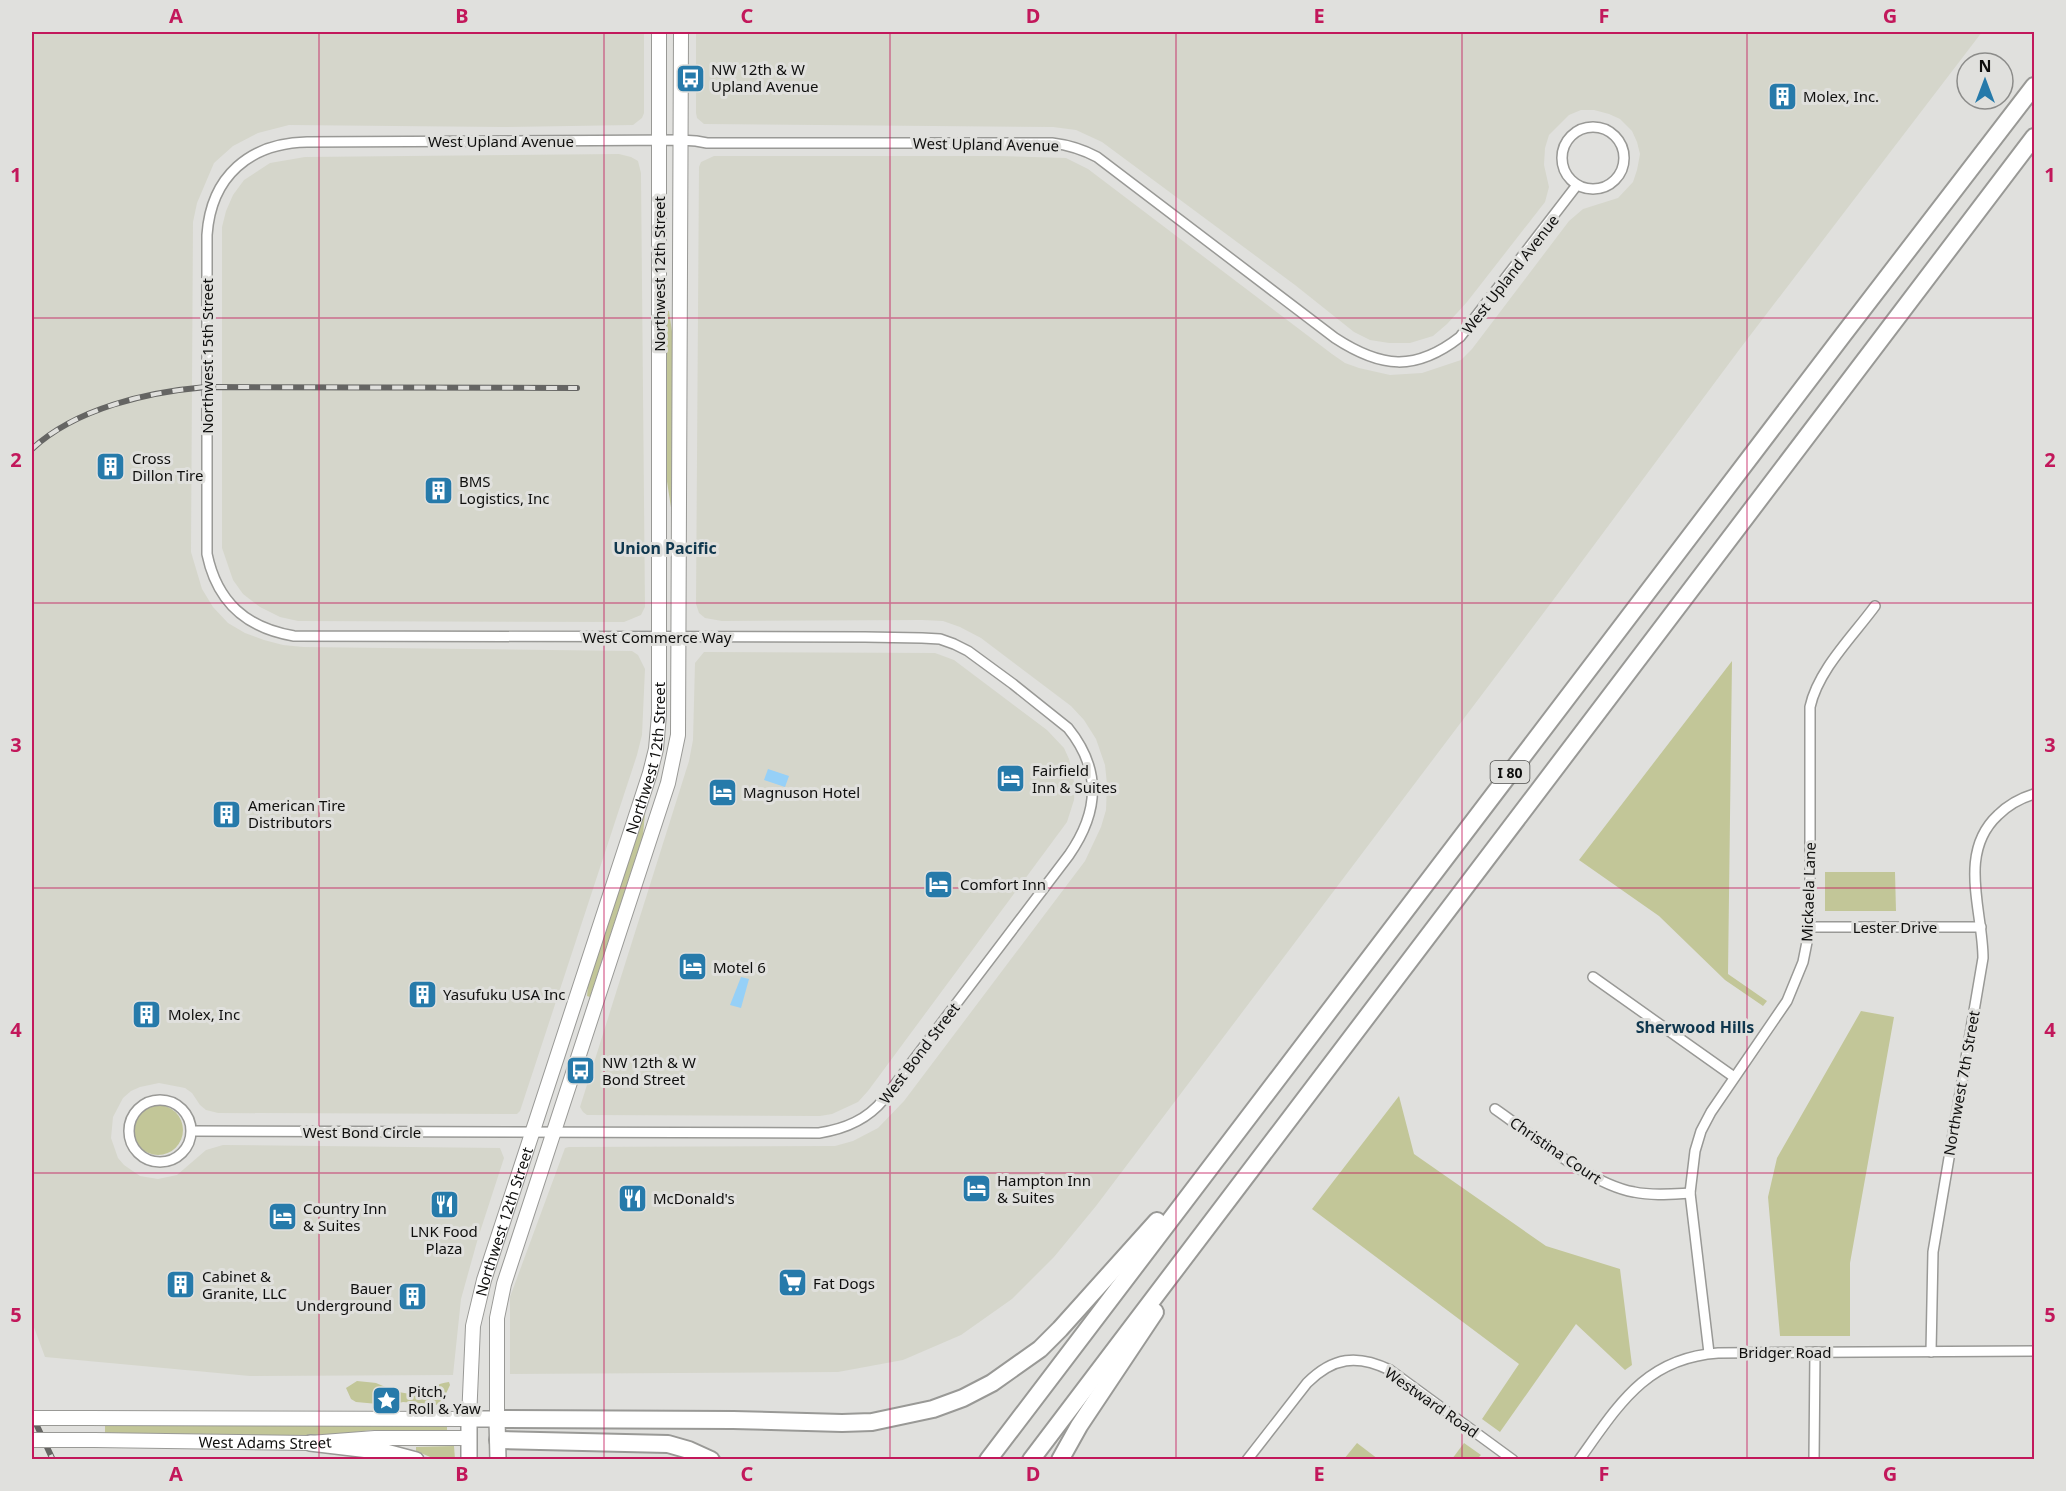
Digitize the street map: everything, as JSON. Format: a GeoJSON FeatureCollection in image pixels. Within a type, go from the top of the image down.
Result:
{"type":"FeatureCollection","features":[{"type":"Feature","properties":{"kind":"highway","name":"I 80"},"geometry":{"type":"LineString","coordinates":[[988,1460],[2034,86]]}},
{"type":"Feature","properties":{"kind":"highway","name":"I 80"},"geometry":{"type":"LineString","coordinates":[[1031,1460],[2034,137]]}},
{"type":"Feature","properties":{"kind":"highway"},"geometry":{"type":"LineString","coordinates":[[497,1419],[872,1422],[933,1409],[963,1398],[992,1383],[1040,1348],[1060,1329],[1239,1128]]}},
{"type":"Feature","properties":{"kind":"highway"},"geometry":{"type":"LineString","coordinates":[[1060,1460],[1079,1426],[1268,1145]]}},
{"type":"Feature","properties":{"kind":"highway"},"geometry":{"type":"LineString","coordinates":[[498,1440],[668,1444],[688,1449],[711,1460]]}},
{"type":"Feature","properties":{"kind":"main road","name":"Northwest 12th Street"},"geometry":{"type":"LineString","coordinates":[[469,1460],[471,1349],[477,1304],[656,749],[659,715],[659,32]]}},
{"type":"Feature","properties":{"kind":"main road","name":"Northwest 12th Street"},"geometry":{"type":"LineString","coordinates":[[498,1460],[497,1335],[500,1300],[676,752],[680,717],[681,32]]}},
{"type":"Feature","properties":{"kind":"main road","name":"West Adams Street"},"geometry":{"type":"LineString","coordinates":[[32,1418],[497,1419]]}},
{"type":"Feature","properties":{"kind":"main road","name":"West Adams Street"},"geometry":{"type":"LineString","coordinates":[[32,1440],[310,1443],[375,1438],[498,1440]]}},
{"type":"Feature","properties":{"kind":"main road"},"geometry":{"type":"LineString","coordinates":[[310,1443],[386,1452],[416,1460]]}},
{"type":"Feature","properties":{"kind":"street"},"geometry":{"type":"LineString","coordinates":[[1587,128],[1608,131],[1616,138],[1624,156],[1619,175],[1603,188],[1594,189],[1577,185],[1563,169],[1563,148],[1577,132],[1587,128]]}},
{"type":"Feature","properties":{"kind":"street","name":"West Upland Avenue"},"geometry":{"type":"LineString","coordinates":[[248,158],[269,147],[295,142],[680,140],[707,144],[1052,143],[1084,150],[1097,157],[1335,338],[1364,356],[1396,362],[1429,356],[1446,348],[1460,337],[1577,185]]}},
{"type":"Feature","properties":{"kind":"street","name":"Northwest 15th Street"},"geometry":{"type":"LineString","coordinates":[[210,567],[206,542],[208,224],[212,205],[219,190],[229,175],[248,158]]}},
{"type":"Feature","properties":{"kind":"street","name":"West Commerce Way"},"geometry":{"type":"LineString","coordinates":[[210,567],[216,585],[236,610],[259,627],[294,636],[940,639],[968,651],[1053,715],[1074,736],[1088,762]]}},
{"type":"Feature","properties":{"kind":"street","name":"Mickaela Lane"},"geometry":{"type":"LineString","coordinates":[[1709,1353],[1690,1194],[1691,1172],[1701,1131],[1711,1112],[1787,1001],[1803,962],[1810,927],[1810,707],[1818,682],[1860,631],[1875,606]]}},
{"type":"Feature","properties":{"kind":"street","name":"West Bond Street"},"geometry":{"type":"LineString","coordinates":[[532,1132],[819,1133],[846,1127],[870,1114],[884,1099],[1080,839],[1092,807],[1092,785],[1088,762]]}},
{"type":"Feature","properties":{"kind":"street","name":"Northwest 7th Street"},"geometry":{"type":"LineString","coordinates":[[1931,1352],[1931,1267],[1983,958],[1974,875],[1975,861],[1984,833],[1993,819],[2005,808],[2034,794]]}},
{"type":"Feature","properties":{"kind":"street","name":"Lester Drive"},"geometry":{"type":"LineString","coordinates":[[1810,927],[1981,927]]}},
{"type":"Feature","properties":{"kind":"street"},"geometry":{"type":"LineString","coordinates":[[1593,977],[1734,1077]]}},
{"type":"Feature","properties":{"kind":"street"},"geometry":{"type":"LineString","coordinates":[[160,1100],[170,1101],[186,1112],[192,1131],[185,1151],[166,1162],[145,1159],[133,1147],[128,1132],[134,1113],[141,1106],[150,1101],[160,1100]]}},
{"type":"Feature","properties":{"kind":"street","name":"Christina Court"},"geometry":{"type":"LineString","coordinates":[[1495,1109],[1586,1172],[1614,1187],[1643,1193],[1690,1194]]}},
{"type":"Feature","properties":{"kind":"street","name":"West Bond Circle"},"geometry":{"type":"LineString","coordinates":[[192,1131],[532,1132]]}},
{"type":"Feature","properties":{"kind":"street","name":"Bridger Road"},"geometry":{"type":"LineString","coordinates":[[1579,1460],[1617,1408],[1642,1381],[1670,1364],[1709,1353],[2034,1351]]}},
{"type":"Feature","properties":{"kind":"street"},"geometry":{"type":"LineString","coordinates":[[1814,1460],[1815,1352]]}},
{"type":"Feature","properties":{"kind":"street","name":"Westward Road"},"geometry":{"type":"LineString","coordinates":[[1247,1460],[1307,1383],[1317,1373],[1332,1364],[1346,1360],[1368,1361],[1390,1370],[1513,1460]]}},
{"type":"Feature","properties":{"kind":"shaded area"},"geometry":{"type":"Polygon","coordinates":[[[32,32],[644,32],[644,113],[642,118],[633,125],[502,127],[289,125],[258,133],[233,146],[214,163],[197,203],[193,222],[191,552],[202,589],[213,607],[228,623],[264,640],[303,647],[632,651],[638,655],[645,669],[642,735],[637,755],[520,1111],[517,1114],[218,1113],[206,1110],[185,1088],[159,1083],[131,1091],[123,1098],[113,1117],[111,1138],[118,1158],[140,1176],[158,1179],[177,1175],[206,1150],[223,1145],[500,1148],[504,1158],[461,1299],[453,1375],[250,1376],[45,1357],[32,1322],[32,32]]]}},
{"type":"Feature","properties":{"kind":"shaded area"},"geometry":{"type":"Polygon","coordinates":[[[696,32],[1982,32],[1967,51],[1955,51],[1955,67],[1739,350],[1096,1206],[1054,1257],[1012,1299],[961,1335],[903,1360],[838,1372],[510,1374],[510,1297],[565,1148],[835,1146],[853,1141],[878,1128],[904,1101],[1085,861],[1101,827],[1106,810],[1105,765],[1096,739],[1084,720],[1071,706],[981,638],[960,627],[943,621],[922,620],[722,621],[705,618],[699,613],[696,604],[699,167],[701,162],[714,156],[1066,158],[1088,169],[1345,363],[1390,375],[1422,373],[1461,360],[1472,349],[1569,221],[1583,209],[1618,198],[1633,182],[1640,154],[1632,131],[1620,119],[1594,110],[1581,110],[1569,115],[1549,135],[1545,148],[1544,165],[1549,187],[1545,202],[1467,302],[1433,336],[1410,343],[1389,343],[1370,340],[1354,332],[1295,285],[1102,142],[1076,130],[1053,127],[704,124],[697,118],[696,32]]]}},
{"type":"Feature","properties":{"kind":"shaded area"},"geometry":{"type":"Polygon","coordinates":[[[619,154],[638,161],[641,173],[645,607],[641,615],[624,622],[298,621],[280,617],[260,607],[243,594],[233,580],[222,548],[222,227],[233,195],[244,180],[270,163],[305,157],[619,154]]]}},
{"type":"Feature","properties":{"kind":"shaded area"},"geometry":{"type":"Polygon","coordinates":[[[704,652],[935,653],[954,660],[1047,730],[1064,748],[1069,759],[1075,786],[1074,800],[1067,822],[868,1091],[858,1102],[832,1114],[820,1116],[587,1115],[580,1107],[689,761],[693,740],[695,663],[704,652]]]}},
{"type":"Feature","properties":{"kind":"green space"},"geometry":{"type":"Polygon","coordinates":[[[667,311],[669,311],[674,345],[675,514],[672,514],[666,475],[667,311]]]}},
{"type":"Feature","properties":{"kind":"green space"},"geometry":{"type":"Polygon","coordinates":[[[1732,661],[1728,974],[1767,1001],[1763,1006],[1725,980],[1659,916],[1579,860],[1732,661]]]}},
{"type":"Feature","properties":{"kind":"green space"},"geometry":{"type":"Polygon","coordinates":[[[642,812],[645,813],[643,835],[590,997],[587,996],[589,976],[642,812]]]}},
{"type":"Feature","properties":{"kind":"green space"},"geometry":{"type":"Polygon","coordinates":[[[1825,872],[1895,872],[1896,911],[1825,911],[1825,872]]]}},
{"type":"Feature","properties":{"kind":"green space"},"geometry":{"type":"Polygon","coordinates":[[[1861,1011],[1894,1017],[1850,1263],[1850,1336],[1780,1336],[1768,1197],[1777,1158],[1861,1011]]]}},
{"type":"Feature","properties":{"kind":"green space"},"geometry":{"type":"Polygon","coordinates":[[[1399,1096],[1414,1154],[1546,1246],[1620,1269],[1632,1365],[1625,1370],[1576,1324],[1500,1432],[1482,1419],[1519,1364],[1312,1209],[1399,1096]]]}},
{"type":"Feature","properties":{"kind":"green space"},"geometry":{"type":"Polygon","coordinates":[[[158,1105],[167,1107],[178,1116],[183,1130],[181,1139],[172,1150],[158,1155],[149,1153],[138,1144],[133,1130],[135,1121],[144,1110],[158,1105]]]}},
{"type":"Feature","properties":{"kind":"green space"},"geometry":{"type":"Polygon","coordinates":[[[357,1381],[376,1383],[411,1394],[449,1382],[450,1385],[443,1400],[436,1405],[403,1402],[383,1407],[351,1399],[346,1388],[357,1381]]]}},
{"type":"Feature","properties":{"kind":"green space"},"geometry":{"type":"Polygon","coordinates":[[[105,1425],[432,1425],[447,1427],[447,1430],[372,1430],[297,1436],[105,1433],[105,1425]]]}},
{"type":"Feature","properties":{"kind":"green space"},"geometry":{"type":"Polygon","coordinates":[[[1357,1443],[1378,1459],[1344,1459],[1357,1443]]]}},
{"type":"Feature","properties":{"kind":"green space"},"geometry":{"type":"Polygon","coordinates":[[[1464,1443],[1481,1455],[1477,1459],[1452,1459],[1464,1443]]]}},
{"type":"Feature","properties":{"kind":"green space"},"geometry":{"type":"Polygon","coordinates":[[[454,1446],[455,1459],[435,1459],[416,1451],[416,1447],[454,1446]]]}},
{"type":"Feature","properties":{"kind":"water"},"geometry":{"type":"Polygon","coordinates":[[[768,769],[789,776],[785,787],[764,780],[768,769]]]}},
{"type":"Feature","properties":{"kind":"water"},"geometry":{"type":"Polygon","coordinates":[[[741,977],[749,979],[741,1008],[730,1005],[741,977]]]}},
{"type":"Feature","properties":{"kind":"railway"},"geometry":{"type":"LineString","coordinates":[[32,449],[50,435],[91,413],[137,398],[184,389],[206,387],[577,388]]}},
{"type":"Feature","properties":{"kind":"railway"},"geometry":{"type":"LineString","coordinates":[[32,1415],[53,1460]]}},
{"type":"Feature","properties":{"kind":"place","name":"NW 12th & W Upland Avenue"},"geometry":{"type":"Point","coordinates":[690,78]}},
{"type":"Feature","properties":{"kind":"place","name":"Molex, Inc."},"geometry":{"type":"Point","coordinates":[1782,96]}},
{"type":"Feature","properties":{"kind":"place","name":"Cross Dillon Tire"},"geometry":{"type":"Point","coordinates":[111,467]}},
{"type":"Feature","properties":{"kind":"place","name":"BMS Logistics, Inc"},"geometry":{"type":"Point","coordinates":[438,490]}},
{"type":"Feature","properties":{"kind":"place","name":"Fairfield Inn & Suites"},"geometry":{"type":"Point","coordinates":[1011,779]}},
{"type":"Feature","properties":{"kind":"place","name":"Magnuson Hotel"},"geometry":{"type":"Point","coordinates":[722,792]}},
{"type":"Feature","properties":{"kind":"place","name":"American Tire Distributors"},"geometry":{"type":"Point","coordinates":[227,814]}},
{"type":"Feature","properties":{"kind":"place","name":"Comfort Inn"},"geometry":{"type":"Point","coordinates":[939,884]}},
{"type":"Feature","properties":{"kind":"place","name":"Motel 6"},"geometry":{"type":"Point","coordinates":[692,967]}},
{"type":"Feature","properties":{"kind":"place","name":"Yasufuku USA Inc"},"geometry":{"type":"Point","coordinates":[422,994]}},
{"type":"Feature","properties":{"kind":"place","name":"Molex, Inc"},"geometry":{"type":"Point","coordinates":[147,1014]}},
{"type":"Feature","properties":{"kind":"place","name":"NW 12th & W Bond Street"},"geometry":{"type":"Point","coordinates":[581,1071]}},
{"type":"Feature","properties":{"kind":"place","name":"Hampton Inn & Suites"},"geometry":{"type":"Point","coordinates":[976,1189]}},
{"type":"Feature","properties":{"kind":"place","name":"McDonald's"},"geometry":{"type":"Point","coordinates":[632,1198]}},
{"type":"Feature","properties":{"kind":"place","name":"LNK Food Plaza"},"geometry":{"type":"Point","coordinates":[444,1204]}},
{"type":"Feature","properties":{"kind":"place","name":"Country Inn & Suites"},"geometry":{"type":"Point","coordinates":[282,1217]}},
{"type":"Feature","properties":{"kind":"place","name":"Fat Dogs"},"geometry":{"type":"Point","coordinates":[792,1283]}},
{"type":"Feature","properties":{"kind":"place","name":"Cabinet & Granite, LLC"},"geometry":{"type":"Point","coordinates":[181,1285]}},
{"type":"Feature","properties":{"kind":"place","name":"Bauer Underground"},"geometry":{"type":"Point","coordinates":[413,1297]}},
{"type":"Feature","properties":{"kind":"place","name":"Pitch, Roll & Yaw"},"geometry":{"type":"Point","coordinates":[387,1400]}},
{"type":"Feature","properties":{"kind":"district","name":"Union Pacific"},"geometry":{"type":"Point","coordinates":[665,548]}},
{"type":"Feature","properties":{"kind":"district","name":"Sherwood Hills"},"geometry":{"type":"Point","coordinates":[1695,1027]}}]}
